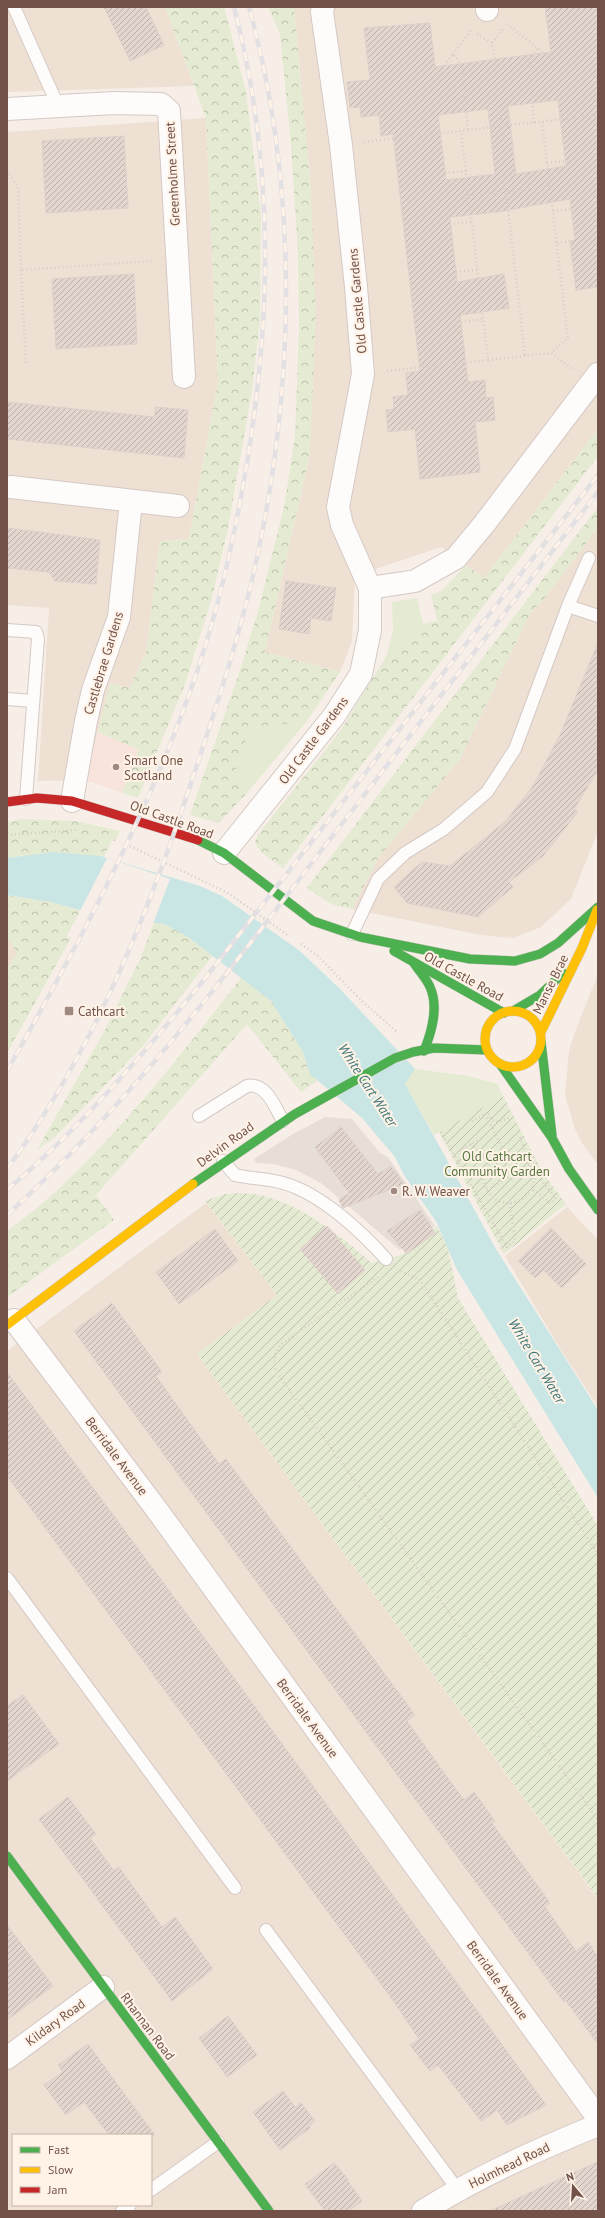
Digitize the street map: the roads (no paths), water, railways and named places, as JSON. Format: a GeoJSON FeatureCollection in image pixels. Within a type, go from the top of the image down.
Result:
{"type":"FeatureCollection","features":[{"type":"Feature","properties":{"kind":"main road","name":"Old Castle Road"},"geometry":{"type":"LineString","coordinates":[[7,802],[37,798],[72,801],[123,815],[192,837],[224,853],[313,921],[376,940],[485,961],[507,961],[531,958],[554,946],[598,908]]}},
{"type":"Feature","properties":{"kind":"main road","name":"Manse Brae"},"geometry":{"type":"LineString","coordinates":[[540,1032],[582,948],[598,908]]}},
{"type":"Feature","properties":{"kind":"main road","name":"Old Castle Road"},"geometry":{"type":"LineString","coordinates":[[376,940],[508,1012],[522,1012],[530,1017],[540,1032]]}},
{"type":"Feature","properties":{"kind":"main road","name":"Manse Brae"},"geometry":{"type":"LineString","coordinates":[[508,1012],[537,999],[554,983],[582,948]]}},
{"type":"Feature","properties":{"kind":"main road","name":"Old Castle Road"},"geometry":{"type":"LineString","coordinates":[[412,961],[429,986],[433,1000],[431,1031],[424,1051]]}},
{"type":"Feature","properties":{"kind":"main road","name":"Old Castle Road"},"geometry":{"type":"LineString","coordinates":[[487,1050],[486,1037],[490,1024],[508,1012]]}},
{"type":"Feature","properties":{"kind":"main road"},"geometry":{"type":"LineString","coordinates":[[540,1032],[552,1138]]}},
{"type":"Feature","properties":{"kind":"main road"},"geometry":{"type":"LineString","coordinates":[[500,1064],[508,1067],[526,1064],[539,1051],[541,1042]]}},
{"type":"Feature","properties":{"kind":"main road","name":"Delvin Road"},"geometry":{"type":"LineString","coordinates":[[11,1323],[223,1161],[282,1121],[306,1107],[404,1054],[453,1047],[487,1050]]}},
{"type":"Feature","properties":{"kind":"main road"},"geometry":{"type":"LineString","coordinates":[[487,1050],[500,1064],[552,1138],[570,1169],[598,1210]]}},
{"type":"Feature","properties":{"kind":"main road","name":"Rhannan Road"},"geometry":{"type":"LineString","coordinates":[[7,1856],[269,2211]]}},
{"type":"Feature","properties":{"kind":"street","name":"Old Castle Gardens"},"geometry":{"type":"LineString","coordinates":[[224,853],[334,716],[361,674],[370,630],[370,588],[342,525],[338,507],[363,374],[342,145],[322,12],[323,7]]}},
{"type":"Feature","properties":{"kind":"street","name":"Greenholme Street"},"geometry":{"type":"LineString","coordinates":[[7,110],[114,103],[161,104],[169,111],[184,377]]}},
{"type":"Feature","properties":{"kind":"street"},"geometry":{"type":"LineString","coordinates":[[370,588],[415,580],[456,558],[485,523],[588,373]]}},
{"type":"Feature","properties":{"kind":"street"},"geometry":{"type":"LineString","coordinates":[[11,487],[178,506]]}},
{"type":"Feature","properties":{"kind":"street","name":"Castlebrae Gardens"},"geometry":{"type":"LineString","coordinates":[[72,801],[86,721],[92,696],[120,617],[130,501]]}},
{"type":"Feature","properties":{"kind":"street","name":"Berridale Avenue"},"geometry":{"type":"LineString","coordinates":[[11,1323],[157,1510],[598,2118]]}},
{"type":"Feature","properties":{"kind":"street","name":"Kildary Road"},"geometry":{"type":"LineString","coordinates":[[7,2058],[103,1987]]}},
{"type":"Feature","properties":{"kind":"street","name":"Holmhead Road"},"geometry":{"type":"LineString","coordinates":[[423,2211],[505,2165],[598,2125]]}},
{"type":"Feature","properties":{"kind":"lane"},"geometry":{"type":"LineString","coordinates":[[14,7],[58,106]]}},
{"type":"Feature","properties":{"kind":"lane"},"geometry":{"type":"LineString","coordinates":[[352,934],[378,878],[405,853],[444,829],[487,792],[514,749],[568,606],[589,558]]}},
{"type":"Feature","properties":{"kind":"lane"},"geometry":{"type":"LineString","coordinates":[[568,606],[598,616]]}},
{"type":"Feature","properties":{"kind":"lane"},"geometry":{"type":"LineString","coordinates":[[7,630],[36,632],[38,639],[26,799]]}},
{"type":"Feature","properties":{"kind":"lane"},"geometry":{"type":"LineString","coordinates":[[7,699],[33,701]]}},
{"type":"Feature","properties":{"kind":"lane"},"geometry":{"type":"LineString","coordinates":[[199,1116],[247,1086],[254,1084],[261,1087],[268,1095],[282,1121]]}},
{"type":"Feature","properties":{"kind":"lane"},"geometry":{"type":"LineString","coordinates":[[223,1161],[235,1175],[285,1183],[308,1194],[349,1223],[389,1263]]}},
{"type":"Feature","properties":{"kind":"lane"},"geometry":{"type":"LineString","coordinates":[[7,1578],[235,1888]]}},
{"type":"Feature","properties":{"kind":"lane"},"geometry":{"type":"LineString","coordinates":[[266,1930],[458,2190]]}},
{"type":"Feature","properties":{"kind":"lane"},"geometry":{"type":"LineString","coordinates":[[152,2189],[218,2142]]}},
{"type":"Feature","properties":{"kind":"water","name":"White Cart Water"},"geometry":{"type":"Polygon","coordinates":[[[54,852],[100,856],[200,886],[222,896],[300,951],[340,989],[415,1069],[405,1084],[496,1249],[598,1410],[598,1498],[457,1270],[437,1223],[404,1175],[395,1157],[362,1118],[310,1074],[303,1052],[271,1001],[188,937],[164,924],[101,916],[51,902],[7,895],[7,858],[54,852]]]}},
{"type":"Feature","properties":{"kind":"railway"},"geometry":{"type":"LineString","coordinates":[[7,1071],[83,932],[130,838],[151,790],[198,669],[219,598],[230,551],[251,440],[259,378],[264,316],[265,254],[263,192],[258,131],[248,69],[234,7]]}},
{"type":"Feature","properties":{"kind":"railway"},"geometry":{"type":"LineString","coordinates":[[7,1169],[37,1126],[89,1036],[133,942],[170,844],[217,703],[236,642],[259,548],[271,481],[280,413],[285,345],[286,277],[283,208],[276,140],[265,73],[249,7]]}},
{"type":"Feature","properties":{"kind":"railway"},"geometry":{"type":"LineString","coordinates":[[7,1190],[59,1143],[108,1092],[177,1013],[598,475]]}},
{"type":"Feature","properties":{"kind":"railway"},"geometry":{"type":"LineString","coordinates":[[7,1215],[91,1132],[169,1045],[242,953],[598,492]]}},
{"type":"Feature","properties":{"kind":"place","name":"Smart One Scotland"},"geometry":{"type":"Point","coordinates":[116,767]}},
{"type":"Feature","properties":{"kind":"place","name":"Cathcart"},"geometry":{"type":"Point","coordinates":[69,1011]}},
{"type":"Feature","properties":{"kind":"place","name":"R. W. Weaver"},"geometry":{"type":"Point","coordinates":[394,1191]}},
{"type":"Feature","properties":{"kind":"park label","name":"Old Cathcart Community Garden"},"geometry":{"type":"Point","coordinates":[497,1164]}}]}
